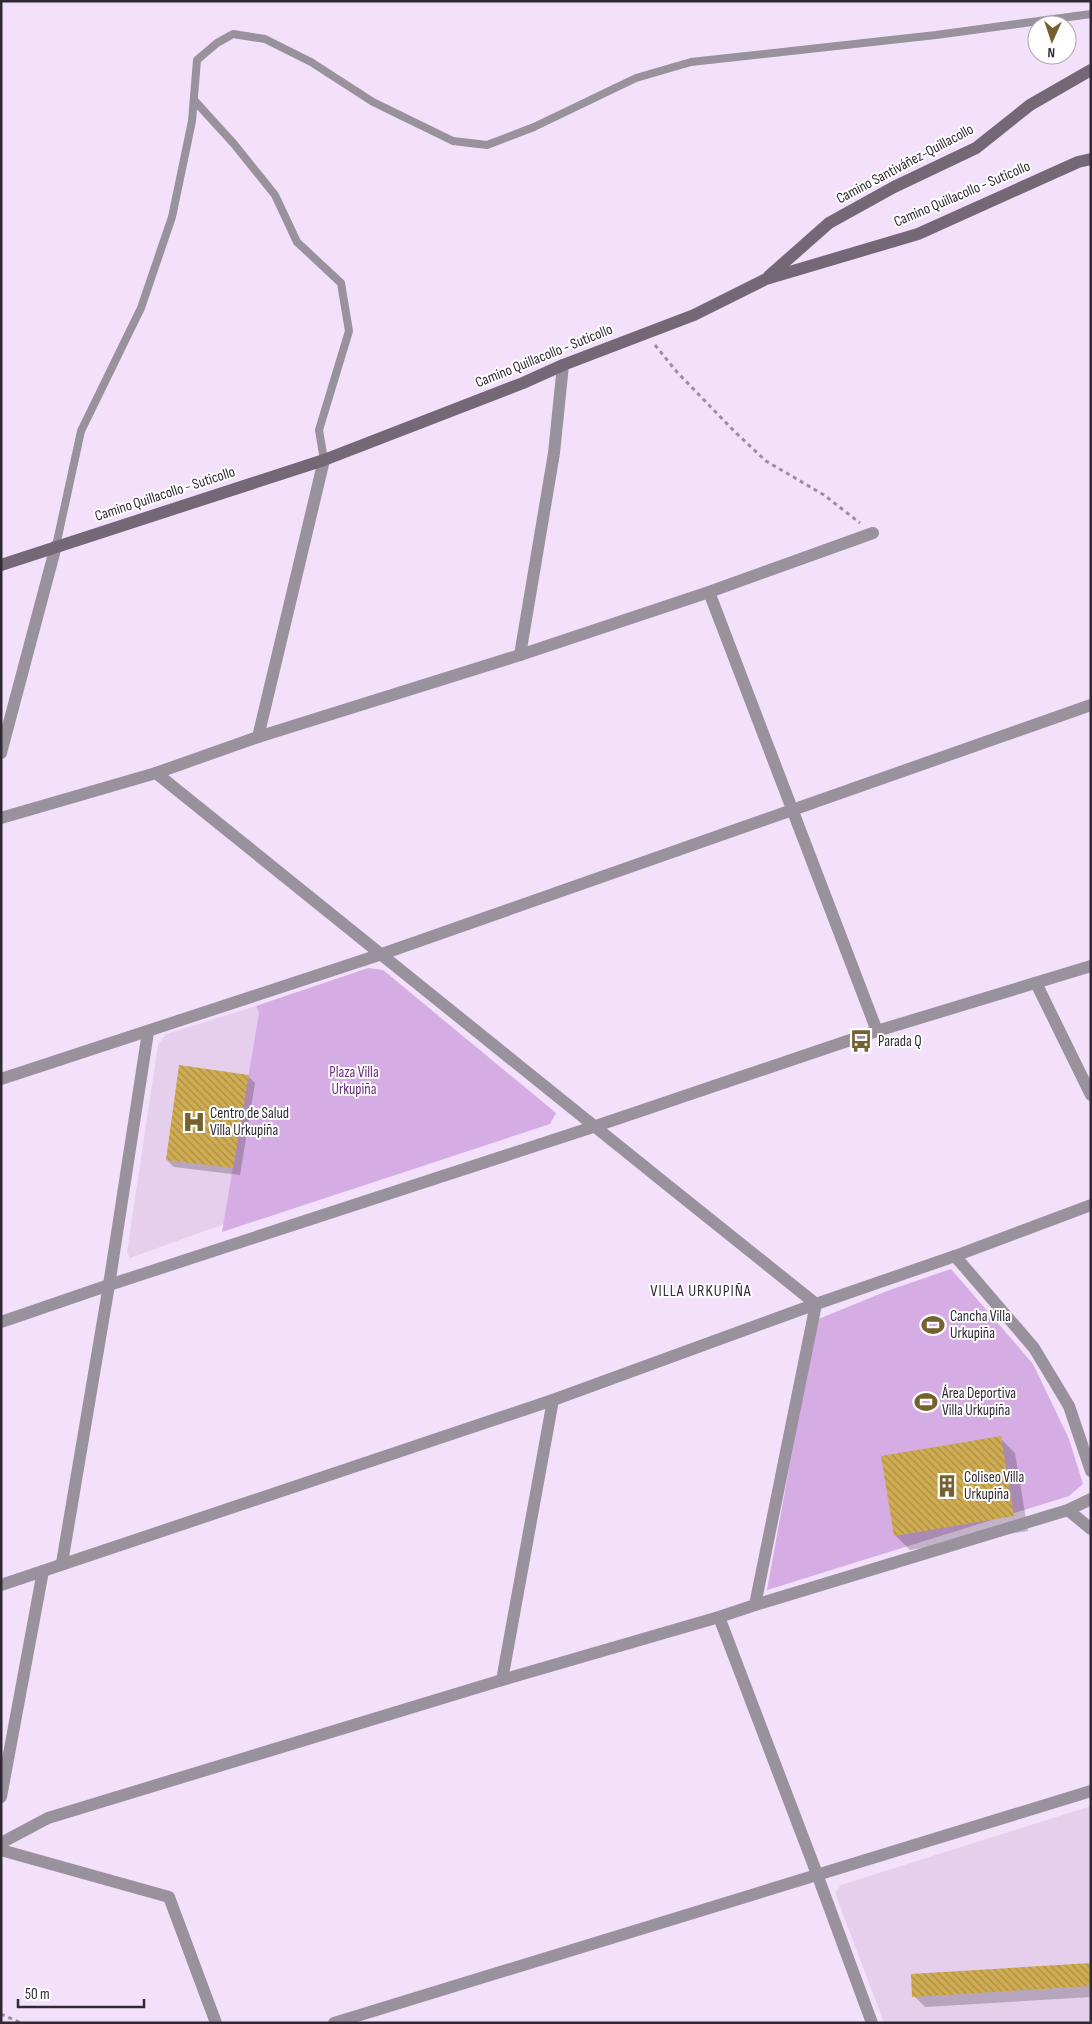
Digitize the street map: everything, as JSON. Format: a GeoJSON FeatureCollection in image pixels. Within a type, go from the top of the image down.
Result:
{"type":"FeatureCollection","features":[{"type":"Feature","properties":{"kind":"main road","name":"Camino Santiváñez-Quillacollo"},"geometry":{"type":"LineString","coordinates":[[766,279],[829,223],[894,187],[976,148],[1030,105],[1091,70]]}},
{"type":"Feature","properties":{"kind":"main road","name":"Camino Quillacollo - Suticollo"},"geometry":{"type":"LineString","coordinates":[[1,565],[324,460],[694,315],[766,279],[918,234],[1078,162],[1091,159]]}},
{"type":"Feature","properties":{"kind":"street"},"geometry":{"type":"LineString","coordinates":[[520,655],[554,454],[563,365]]}},
{"type":"Feature","properties":{"kind":"street"},"geometry":{"type":"LineString","coordinates":[[258,737],[324,460]]}},
{"type":"Feature","properties":{"kind":"street"},"geometry":{"type":"LineString","coordinates":[[1,818],[156,773],[258,737],[520,655],[709,592],[872,533]]}},
{"type":"Feature","properties":{"kind":"street"},"geometry":{"type":"LineString","coordinates":[[1,753],[56,546]]}},
{"type":"Feature","properties":{"kind":"street"},"geometry":{"type":"LineString","coordinates":[[709,592],[877,1031]]}},
{"type":"Feature","properties":{"kind":"street"},"geometry":{"type":"LineString","coordinates":[[1,1080],[382,954],[1091,705]]}},
{"type":"Feature","properties":{"kind":"street"},"geometry":{"type":"LineString","coordinates":[[156,773],[382,954],[593,1127],[816,1304]]}},
{"type":"Feature","properties":{"kind":"street"},"geometry":{"type":"LineString","coordinates":[[1,1322],[593,1127],[877,1031],[1091,966]]}},
{"type":"Feature","properties":{"kind":"street"},"geometry":{"type":"LineString","coordinates":[[1036,983],[1091,1095]]}},
{"type":"Feature","properties":{"kind":"street"},"geometry":{"type":"LineString","coordinates":[[62,1563],[109,1285],[148,1032]]}},
{"type":"Feature","properties":{"kind":"street"},"geometry":{"type":"LineString","coordinates":[[1,1585],[553,1400],[1091,1205]]}},
{"type":"Feature","properties":{"kind":"street"},"geometry":{"type":"LineString","coordinates":[[954,1256],[1034,1348],[1069,1406],[1091,1471]]}},
{"type":"Feature","properties":{"kind":"street"},"geometry":{"type":"LineString","coordinates":[[755,1605],[816,1304]]}},
{"type":"Feature","properties":{"kind":"street"},"geometry":{"type":"LineString","coordinates":[[502,1680],[553,1400]]}},
{"type":"Feature","properties":{"kind":"street"},"geometry":{"type":"LineString","coordinates":[[1,1843],[48,1818],[502,1680],[719,1617],[1068,1510],[1091,1500]]}},
{"type":"Feature","properties":{"kind":"street"},"geometry":{"type":"LineString","coordinates":[[1068,1510],[1091,1529]]}},
{"type":"Feature","properties":{"kind":"street"},"geometry":{"type":"LineString","coordinates":[[1,1797],[43,1571]]}},
{"type":"Feature","properties":{"kind":"street"},"geometry":{"type":"LineString","coordinates":[[719,1617],[872,2023]]}},
{"type":"Feature","properties":{"kind":"street"},"geometry":{"type":"LineString","coordinates":[[334,2023],[817,1874],[1091,1792]]}},
{"type":"Feature","properties":{"kind":"street"},"geometry":{"type":"LineString","coordinates":[[1,1850],[169,1897],[216,2023]]}},
{"type":"Feature","properties":{"kind":"lane"},"geometry":{"type":"LineString","coordinates":[[56,546],[81,432],[141,308],[172,217],[192,121],[197,60],[216,43],[233,34],[265,39],[310,62],[373,102],[453,141],[487,145],[534,127],[636,78],[691,62],[936,35],[1091,14]]}},
{"type":"Feature","properties":{"kind":"lane"},"geometry":{"type":"LineString","coordinates":[[194,100],[234,144],[275,195],[297,242],[341,283],[349,331],[320,430],[324,460]]}},
{"type":"Feature","properties":{"kind":"path"},"geometry":{"type":"LineString","coordinates":[[645,334],[677,372],[766,462],[824,495],[872,533]]}},
{"type":"Feature","properties":{"kind":"path"},"geometry":{"type":"LineString","coordinates":[[1,2014],[21,2023]]}},
{"type":"Feature","properties":{"kind":"shaded area","name":"Centro de Salud Villa Urkupiña"},"geometry":{"type":"Polygon","coordinates":[[[256,1006],[259,1013],[224,1224],[130,1258],[127,1252],[158,1045],[166,1034],[256,1006]]]}},
{"type":"Feature","properties":{"kind":"shaded area"},"geometry":{"type":"Polygon","coordinates":[[[1091,1806],[1091,2023],[884,2023],[835,1893],[841,1885],[1091,1806]]]}},
{"type":"Feature","properties":{"kind":"green space","name":"Plaza Villa Urkupiña"},"geometry":{"type":"Polygon","coordinates":[[[368,968],[383,970],[556,1113],[550,1124],[222,1232],[259,1013],[256,1006],[368,968]]]}},
{"type":"Feature","properties":{"kind":"green space","name":"Área Deportiva Villa Urkupiña"},"geometry":{"type":"Polygon","coordinates":[[[951,1269],[1033,1364],[1069,1439],[1083,1484],[1069,1496],[767,1590],[816,1320],[887,1291],[951,1269]]]}},
{"type":"Feature","properties":{"kind":"building","name":"Centro de Salud Villa Urkupiña"},"geometry":{"type":"Polygon","coordinates":[[[179,1065],[249,1075],[233,1168],[166,1160],[179,1065]]]}},
{"type":"Feature","properties":{"kind":"building","name":"Coliseo Villa Urkupiña"},"geometry":{"type":"Polygon","coordinates":[[[1001,1436],[1014,1516],[894,1536],[881,1456],[1001,1436]]]}},
{"type":"Feature","properties":{"kind":"building"},"geometry":{"type":"Polygon","coordinates":[[[1091,1963],[1091,1986],[912,1997],[911,1974],[1091,1963]]]}},
{"type":"Feature","properties":{"kind":"place","name":"Parada Q"},"geometry":{"type":"Point","coordinates":[861,1041]}},
{"type":"Feature","properties":{"kind":"place","name":"Centro de Salud Villa Urkupiña"},"geometry":{"type":"Point","coordinates":[194,1122]}},
{"type":"Feature","properties":{"kind":"place","name":"Cancha Villa Urkupiña"},"geometry":{"type":"Point","coordinates":[933,1325]}},
{"type":"Feature","properties":{"kind":"place","name":"Área Deportiva Villa Urkupiña"},"geometry":{"type":"Point","coordinates":[926,1402]}},
{"type":"Feature","properties":{"kind":"place","name":"Coliseo Villa Urkupiña"},"geometry":{"type":"Point","coordinates":[947,1486]}},
{"type":"Feature","properties":{"kind":"district","name":"VILLA URKUPIÑA"},"geometry":{"type":"Point","coordinates":[701,1291]}}]}
